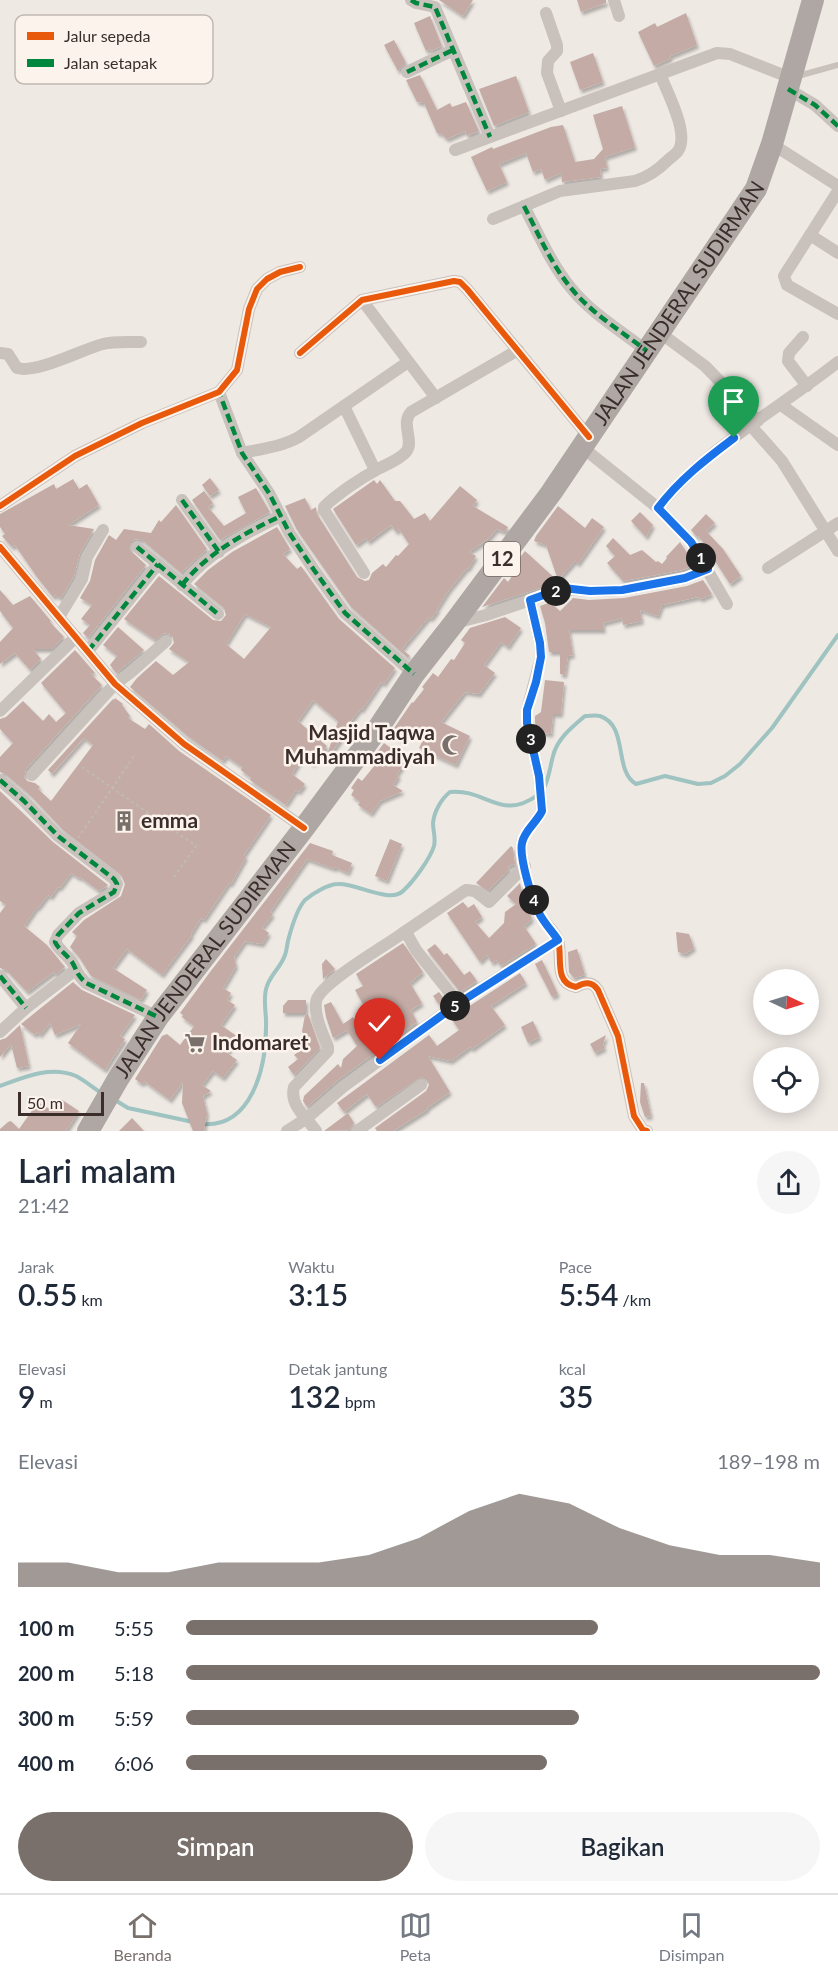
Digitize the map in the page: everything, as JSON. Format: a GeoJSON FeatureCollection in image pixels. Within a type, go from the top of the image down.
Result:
{"type":"FeatureCollection","features":[{"type":"Feature","properties":{"kind":"highway","name":"JALAN JENDERAL SUDIRMAN"},"geometry":{"type":"LineString","coordinates":[[92,1126],[118,1078],[158,1017],[304,828],[379,727],[414,674],[551,493],[756,189],[772,144],[813,0]]}},
{"type":"Feature","properties":{"kind":"street"},"geometry":{"type":"LineString","coordinates":[[411,0],[435,7],[490,137]]}},
{"type":"Feature","properties":{"kind":"street"},"geometry":{"type":"LineString","coordinates":[[614,0],[619,16]]}},
{"type":"Feature","properties":{"kind":"street"},"geometry":{"type":"LineString","coordinates":[[546,13],[557,45],[557,51],[548,61],[548,73],[561,111]]}},
{"type":"Feature","properties":{"kind":"street"},"geometry":{"type":"LineString","coordinates":[[407,72],[453,50]]}},
{"type":"Feature","properties":{"kind":"street"},"geometry":{"type":"LineString","coordinates":[[455,150],[724,52],[789,83],[838,126]]}},
{"type":"Feature","properties":{"kind":"street"},"geometry":{"type":"LineString","coordinates":[[493,219],[560,191],[635,181],[658,170],[679,150],[680,143],[679,121],[660,74]]}},
{"type":"Feature","properties":{"kind":"street"},"geometry":{"type":"LineString","coordinates":[[772,144],[838,186]]}},
{"type":"Feature","properties":{"kind":"street"},"geometry":{"type":"LineString","coordinates":[[838,191],[784,276],[787,285],[838,314]]}},
{"type":"Feature","properties":{"kind":"street"},"geometry":{"type":"LineString","coordinates":[[524,206],[552,260],[570,287],[604,319],[647,351]]}},
{"type":"Feature","properties":{"kind":"street"},"geometry":{"type":"LineString","coordinates":[[810,235],[838,253]]}},
{"type":"Feature","properties":{"kind":"street"},"geometry":{"type":"LineString","coordinates":[[0,506],[75,456],[150,419],[178,410],[219,392],[237,370],[241,361],[249,309],[257,289],[267,279],[280,272],[300,267]]}},
{"type":"Feature","properties":{"kind":"street"},"geometry":{"type":"LineString","coordinates":[[300,353],[362,300],[460,282],[518,350],[585,442],[658,508],[691,542],[727,604]]}},
{"type":"Feature","properties":{"kind":"street"},"geometry":{"type":"LineString","coordinates":[[362,300],[436,398]]}},
{"type":"Feature","properties":{"kind":"street"},"geometry":{"type":"LineString","coordinates":[[659,332],[705,366],[754,423],[782,460],[838,550]]}},
{"type":"Feature","properties":{"kind":"street"},"geometry":{"type":"LineString","coordinates":[[803,337],[789,353],[788,361],[807,386]]}},
{"type":"Feature","properties":{"kind":"street"},"geometry":{"type":"LineString","coordinates":[[0,353],[9,355],[17,368],[28,369],[71,357],[103,344],[141,342]]}},
{"type":"Feature","properties":{"kind":"street"},"geometry":{"type":"LineString","coordinates":[[364,573],[324,507],[375,470],[408,450],[406,423],[411,412],[518,350]]}},
{"type":"Feature","properties":{"kind":"street"},"geometry":{"type":"LineString","coordinates":[[242,453],[289,442],[408,362]]}},
{"type":"Feature","properties":{"kind":"street"},"geometry":{"type":"LineString","coordinates":[[658,508],[669,493],[704,460],[838,362]]}},
{"type":"Feature","properties":{"kind":"street"},"geometry":{"type":"LineString","coordinates":[[219,392],[242,453],[269,493],[290,534],[345,613],[414,674]]}},
{"type":"Feature","properties":{"kind":"street"},"geometry":{"type":"LineString","coordinates":[[781,405],[838,445]]}},
{"type":"Feature","properties":{"kind":"street"},"geometry":{"type":"LineString","coordinates":[[344,406],[375,470]]}},
{"type":"Feature","properties":{"kind":"street"},"geometry":{"type":"LineString","coordinates":[[182,500],[219,552]]}},
{"type":"Feature","properties":{"kind":"street"},"geometry":{"type":"LineString","coordinates":[[182,585],[191,574],[219,552],[255,528],[281,516]]}},
{"type":"Feature","properties":{"kind":"street"},"geometry":{"type":"LineString","coordinates":[[768,568],[838,523]]}},
{"type":"Feature","properties":{"kind":"street"},"geometry":{"type":"LineString","coordinates":[[59,617],[82,579],[87,557],[104,530]]}},
{"type":"Feature","properties":{"kind":"street"},"geometry":{"type":"LineString","coordinates":[[0,547],[115,684],[184,744],[304,828]]}},
{"type":"Feature","properties":{"kind":"street"},"geometry":{"type":"LineString","coordinates":[[137,547],[218,614]]}},
{"type":"Feature","properties":{"kind":"street"},"geometry":{"type":"LineString","coordinates":[[88,651],[158,564]]}},
{"type":"Feature","properties":{"kind":"street"},"geometry":{"type":"LineString","coordinates":[[454,623],[563,588],[590,591],[622,590],[685,578],[708,569]]}},
{"type":"Feature","properties":{"kind":"street"},"geometry":{"type":"LineString","coordinates":[[530,600],[541,657],[527,710],[527,723],[539,776],[542,811],[522,843],[525,866],[539,913],[558,940],[562,977],[570,986],[576,987],[589,983],[598,990],[618,1036],[634,1116],[646,1131]]}},
{"type":"Feature","properties":{"kind":"street"},"geometry":{"type":"LineString","coordinates":[[2,704],[76,637]]}},
{"type":"Feature","properties":{"kind":"street"},"geometry":{"type":"LineString","coordinates":[[32,775],[115,684],[166,641]]}},
{"type":"Feature","properties":{"kind":"street"},"geometry":{"type":"LineString","coordinates":[[0,780],[58,836],[114,879],[117,884],[114,892],[79,913],[56,938],[58,947],[72,963],[79,977],[91,986],[158,1017]]}},
{"type":"Feature","properties":{"kind":"street"},"geometry":{"type":"LineString","coordinates":[[316,1131],[295,1105],[292,1093],[294,1087],[328,1052],[316,1008],[318,994],[334,980],[466,890],[475,891],[489,902],[525,866]]}},
{"type":"Feature","properties":{"kind":"street"},"geometry":{"type":"LineString","coordinates":[[404,933],[459,1003]]}},
{"type":"Feature","properties":{"kind":"street"},"geometry":{"type":"LineString","coordinates":[[287,1131],[307,1118],[343,1087],[459,1003],[558,940]]}},
{"type":"Feature","properties":{"kind":"street"},"geometry":{"type":"LineString","coordinates":[[0,1032],[26,1008],[74,971]]}},
{"type":"Feature","properties":{"kind":"street"},"geometry":{"type":"LineString","coordinates":[[0,976],[26,1008]]}},
{"type":"Feature","properties":{"kind":"street"},"geometry":{"type":"LineString","coordinates":[[357,1131],[421,1085]]}},
{"type":"Feature","properties":{"kind":"lane"},"geometry":{"type":"LineString","coordinates":[[789,83],[838,66]]}},
{"type":"Feature","properties":{"kind":"path"},"geometry":{"type":"LineString","coordinates":[[72,845],[134,756]]}},
{"type":"Feature","properties":{"kind":"path"},"geometry":{"type":"LineString","coordinates":[[82,768],[196,846],[172,880]]}},
{"type":"Feature","properties":{"kind":"building"},"geometry":{"type":"Polygon","coordinates":[[[439,0],[473,0],[463,16],[439,0]]]}},
{"type":"Feature","properties":{"kind":"building"},"geometry":{"type":"Polygon","coordinates":[[[577,0],[606,0],[606,3],[581,12],[577,0]]]}},
{"type":"Feature","properties":{"kind":"building"},"geometry":{"type":"Polygon","coordinates":[[[686,13],[697,45],[670,56],[671,58],[654,66],[638,32],[655,23],[657,27],[686,13]]]}},
{"type":"Feature","properties":{"kind":"building"},"geometry":{"type":"Polygon","coordinates":[[[430,16],[442,46],[426,51],[414,23],[430,16]]]}},
{"type":"Feature","properties":{"kind":"building"},"geometry":{"type":"Polygon","coordinates":[[[394,40],[406,63],[398,71],[384,45],[394,40]]]}},
{"type":"Feature","properties":{"kind":"building"},"geometry":{"type":"Polygon","coordinates":[[[593,53],[603,82],[580,90],[570,62],[593,53]]]}},
{"type":"Feature","properties":{"kind":"building"},"geometry":{"type":"Polygon","coordinates":[[[420,75],[437,110],[450,103],[452,107],[466,102],[479,131],[467,136],[465,131],[447,139],[437,133],[424,103],[417,102],[406,80],[420,75]]]}},
{"type":"Feature","properties":{"kind":"building"},"geometry":{"type":"Polygon","coordinates":[[[516,76],[529,112],[494,126],[479,89],[516,76]]]}},
{"type":"Feature","properties":{"kind":"building"},"geometry":{"type":"Polygon","coordinates":[[[622,106],[635,147],[605,157],[607,168],[600,169],[601,177],[562,182],[561,173],[545,180],[541,169],[533,172],[526,153],[499,164],[507,182],[487,191],[471,157],[492,147],[493,149],[551,127],[563,125],[575,162],[594,159],[603,149],[593,115],[622,106]]]}},
{"type":"Feature","properties":{"kind":"building"},"geometry":{"type":"Polygon","coordinates":[[[210,478],[219,490],[210,496],[202,485],[210,478]]]}},
{"type":"Feature","properties":{"kind":"building"},"geometry":{"type":"Polygon","coordinates":[[[73,479],[79,489],[87,484],[99,505],[68,525],[94,529],[80,553],[74,576],[61,598],[55,595],[53,597],[15,545],[12,547],[2,536],[5,534],[0,527],[0,514],[54,484],[56,489],[73,479]]]}},
{"type":"Feature","properties":{"kind":"building"},"geometry":{"type":"Polygon","coordinates":[[[374,480],[377,484],[380,480],[395,501],[400,501],[414,519],[425,513],[430,521],[460,486],[477,500],[473,506],[508,527],[505,532],[497,529],[488,539],[469,552],[476,556],[468,569],[449,590],[431,619],[429,617],[402,649],[410,656],[408,658],[351,607],[297,530],[285,506],[305,498],[311,510],[316,507],[317,514],[357,577],[365,581],[369,580],[372,573],[383,564],[386,567],[409,544],[399,529],[396,532],[391,525],[368,542],[366,538],[356,545],[333,509],[374,480]]]}},
{"type":"Feature","properties":{"kind":"building"},"geometry":{"type":"Polygon","coordinates":[[[256,488],[270,512],[220,540],[192,500],[204,491],[213,503],[208,507],[224,526],[246,513],[238,497],[256,488]]]}},
{"type":"Feature","properties":{"kind":"building"},"geometry":{"type":"Polygon","coordinates":[[[176,505],[207,549],[181,573],[142,540],[131,541],[130,550],[146,565],[88,638],[83,633],[90,625],[81,619],[92,605],[80,598],[90,581],[95,560],[109,535],[116,540],[124,529],[151,533],[159,520],[161,522],[176,505]]]}},
{"type":"Feature","properties":{"kind":"building"},"geometry":{"type":"Polygon","coordinates":[[[558,506],[585,528],[592,518],[604,527],[578,564],[575,561],[558,580],[546,545],[534,541],[558,506]]]}},
{"type":"Feature","properties":{"kind":"building"},"geometry":{"type":"Polygon","coordinates":[[[640,512],[653,525],[646,537],[631,521],[640,512]]]}},
{"type":"Feature","properties":{"kind":"building"},"geometry":{"type":"Polygon","coordinates":[[[706,514],[715,523],[706,531],[723,549],[741,576],[730,584],[699,536],[697,537],[691,530],[706,514]]]}},
{"type":"Feature","properties":{"kind":"building"},"geometry":{"type":"Polygon","coordinates":[[[277,527],[290,549],[283,554],[297,569],[301,566],[339,619],[395,668],[384,684],[381,682],[362,710],[360,709],[341,734],[344,735],[329,756],[327,755],[338,721],[313,700],[298,721],[327,746],[313,764],[303,756],[292,774],[305,784],[299,792],[296,790],[286,805],[250,780],[251,778],[241,770],[242,767],[226,756],[223,761],[189,737],[130,687],[156,661],[173,675],[189,662],[169,649],[174,643],[172,635],[164,633],[155,640],[124,619],[159,576],[213,620],[221,621],[226,615],[224,608],[194,584],[232,552],[277,527]],[[245,614],[226,644],[244,659],[271,627],[245,614]]]}},
{"type":"Feature","properties":{"kind":"building"},"geometry":{"type":"Polygon","coordinates":[[[613,538],[630,555],[642,550],[656,562],[662,564],[680,542],[695,565],[683,570],[623,581],[607,563],[615,556],[606,546],[613,538]]]}},
{"type":"Feature","properties":{"kind":"building"},"geometry":{"type":"Polygon","coordinates":[[[525,551],[559,582],[482,607],[504,578],[508,582],[520,564],[517,561],[525,551]]]}},
{"type":"Feature","properties":{"kind":"building"},"geometry":{"type":"Polygon","coordinates":[[[703,580],[712,594],[701,599],[698,597],[662,605],[658,616],[640,610],[642,621],[623,625],[622,618],[603,623],[604,630],[569,630],[573,655],[568,656],[565,675],[560,674],[560,652],[549,652],[540,606],[553,601],[551,603],[560,611],[573,598],[589,600],[624,598],[687,586],[703,580]]]}},
{"type":"Feature","properties":{"kind":"building"},"geometry":{"type":"Polygon","coordinates":[[[0,590],[13,605],[30,596],[64,637],[52,649],[33,649],[41,659],[30,670],[15,653],[0,664],[0,642],[13,628],[0,611],[0,590]]]}},
{"type":"Feature","properties":{"kind":"building"},"geometry":{"type":"Polygon","coordinates":[[[505,617],[521,628],[508,647],[501,642],[484,665],[495,673],[479,694],[465,692],[441,722],[470,736],[456,765],[419,748],[423,740],[410,731],[402,740],[390,734],[424,689],[422,687],[433,673],[438,677],[451,659],[454,660],[465,643],[461,640],[470,628],[505,617]]]}},
{"type":"Feature","properties":{"kind":"building"},"geometry":{"type":"Polygon","coordinates":[[[118,627],[144,650],[116,673],[110,665],[117,656],[103,645],[118,627]]]}},
{"type":"Feature","properties":{"kind":"building"},"geometry":{"type":"Polygon","coordinates":[[[75,650],[95,673],[90,673],[102,685],[26,769],[24,777],[27,781],[40,787],[38,789],[51,801],[93,745],[84,738],[52,774],[48,770],[115,698],[123,704],[130,716],[128,718],[145,729],[149,724],[179,751],[271,815],[244,855],[246,857],[231,884],[229,883],[204,920],[201,918],[192,935],[162,975],[127,949],[113,968],[147,990],[141,1000],[91,976],[70,947],[77,936],[72,932],[84,920],[121,896],[125,884],[121,875],[63,830],[30,795],[0,772],[0,757],[13,743],[0,729],[0,719],[6,717],[23,701],[43,721],[49,714],[56,722],[66,713],[41,683],[75,650]]]}},
{"type":"Feature","properties":{"kind":"building"},"geometry":{"type":"Polygon","coordinates":[[[545,680],[564,682],[561,714],[553,714],[551,734],[537,732],[535,722],[535,716],[541,712],[545,680]]]}},
{"type":"Feature","properties":{"kind":"building"},"geometry":{"type":"Polygon","coordinates":[[[384,743],[407,760],[397,774],[399,776],[393,785],[403,791],[380,801],[371,814],[358,805],[360,802],[351,795],[354,790],[351,788],[358,778],[362,781],[379,760],[374,756],[384,743]]]}},
{"type":"Feature","properties":{"kind":"building"},"geometry":{"type":"Polygon","coordinates":[[[0,791],[53,842],[108,885],[99,891],[71,873],[51,897],[48,895],[37,907],[24,926],[47,945],[65,967],[56,975],[54,972],[27,992],[6,970],[0,968],[0,913],[6,905],[0,901],[0,791]]]}},
{"type":"Feature","properties":{"kind":"building"},"geometry":{"type":"Polygon","coordinates":[[[390,839],[402,844],[387,881],[375,876],[390,839]]]}},
{"type":"Feature","properties":{"kind":"building"},"geometry":{"type":"Polygon","coordinates":[[[310,843],[333,851],[332,855],[352,863],[348,873],[307,859],[270,912],[273,914],[262,928],[269,933],[262,944],[245,941],[234,957],[236,966],[223,988],[231,993],[227,1000],[235,1005],[221,1025],[238,1037],[227,1053],[237,1060],[223,1078],[213,1071],[202,1085],[211,1091],[203,1096],[207,1113],[204,1131],[193,1131],[182,1103],[183,1082],[170,1100],[144,1081],[142,1084],[135,1079],[162,1036],[167,1034],[180,1045],[194,1026],[180,1013],[310,843]]]}},
{"type":"Feature","properties":{"kind":"building"},"geometry":{"type":"Polygon","coordinates":[[[511,846],[515,864],[507,867],[510,869],[488,891],[476,883],[511,846]]]}},
{"type":"Feature","properties":{"kind":"building"},"geometry":{"type":"Polygon","coordinates":[[[520,883],[523,896],[516,903],[521,899],[527,906],[532,919],[524,926],[536,944],[501,966],[496,960],[492,963],[487,955],[480,962],[447,913],[463,902],[468,908],[474,904],[482,917],[475,922],[489,938],[504,923],[505,912],[516,904],[507,896],[520,883]]]}},
{"type":"Feature","properties":{"kind":"building"},"geometry":{"type":"Polygon","coordinates":[[[676,932],[689,934],[694,948],[685,954],[678,952],[676,932]]]}},
{"type":"Feature","properties":{"kind":"building"},"geometry":{"type":"Polygon","coordinates":[[[403,943],[423,972],[410,983],[422,1003],[411,1010],[417,1022],[338,1080],[307,1107],[303,1101],[304,1096],[338,1064],[341,1068],[343,1059],[357,1046],[347,1030],[333,1038],[324,1005],[331,1002],[343,1024],[353,1017],[367,1039],[388,1025],[371,999],[363,1004],[355,990],[363,986],[356,974],[403,943]]]}},
{"type":"Feature","properties":{"kind":"building"},"geometry":{"type":"Polygon","coordinates":[[[435,944],[444,955],[447,953],[464,975],[470,971],[477,981],[460,992],[427,950],[435,944]]]}},
{"type":"Feature","properties":{"kind":"building"},"geometry":{"type":"Polygon","coordinates":[[[577,949],[585,975],[574,978],[569,972],[568,952],[577,949]]]}},
{"type":"Feature","properties":{"kind":"building"},"geometry":{"type":"Polygon","coordinates":[[[326,959],[335,969],[323,979],[322,964],[326,959]]]}},
{"type":"Feature","properties":{"kind":"building"},"geometry":{"type":"Polygon","coordinates":[[[542,960],[558,994],[552,997],[535,964],[542,960]]]}},
{"type":"Feature","properties":{"kind":"building"},"geometry":{"type":"Polygon","coordinates":[[[520,973],[526,983],[491,1006],[505,1025],[451,1061],[428,1056],[450,1092],[428,1109],[393,1131],[377,1131],[375,1128],[426,1091],[428,1081],[421,1077],[376,1107],[367,1094],[344,1112],[337,1103],[429,1035],[437,1046],[459,1030],[451,1018],[520,973]]]}},
{"type":"Feature","properties":{"kind":"building"},"geometry":{"type":"Polygon","coordinates":[[[73,982],[82,990],[135,1015],[120,1036],[125,1039],[105,1070],[68,1043],[81,1024],[55,1035],[50,1023],[40,1035],[37,1032],[35,1035],[21,1024],[73,982]]]}},
{"type":"Feature","properties":{"kind":"building"},"geometry":{"type":"Polygon","coordinates":[[[439,992],[446,1001],[440,1006],[433,996],[439,992]]]}},
{"type":"Feature","properties":{"kind":"building"},"geometry":{"type":"Polygon","coordinates":[[[288,1000],[306,1000],[306,1013],[283,1013],[283,1006],[288,1000]]]}},
{"type":"Feature","properties":{"kind":"building"},"geometry":{"type":"Polygon","coordinates":[[[308,1014],[320,1048],[294,1075],[288,1067],[298,1059],[294,1055],[307,1045],[302,1031],[305,1015],[308,1014]]]}},
{"type":"Feature","properties":{"kind":"building"},"geometry":{"type":"Polygon","coordinates":[[[533,1021],[540,1037],[528,1043],[521,1027],[533,1021]]]}},
{"type":"Feature","properties":{"kind":"building"},"geometry":{"type":"Polygon","coordinates":[[[20,1025],[29,1066],[17,1068],[11,1044],[0,1057],[0,1040],[6,1038],[20,1025]]]}},
{"type":"Feature","properties":{"kind":"building"},"geometry":{"type":"Polygon","coordinates":[[[606,1035],[603,1045],[605,1048],[595,1053],[590,1044],[606,1035]]]}},
{"type":"Feature","properties":{"kind":"building"},"geometry":{"type":"Polygon","coordinates":[[[641,1083],[644,1083],[651,1116],[645,1117],[640,1102],[641,1083]]]}},
{"type":"Feature","properties":{"kind":"building"},"geometry":{"type":"Polygon","coordinates":[[[61,1099],[79,1111],[66,1131],[0,1131],[11,1121],[19,1129],[38,1102],[53,1111],[61,1099]]]}},
{"type":"Feature","properties":{"kind":"building"},"geometry":{"type":"Polygon","coordinates":[[[348,1113],[354,1123],[349,1130],[324,1131],[348,1113]]]}},
{"type":"Feature","properties":{"kind":"building"},"geometry":{"type":"Polygon","coordinates":[[[132,1118],[144,1131],[119,1131],[132,1118]]]}},
{"type":"Feature","properties":{"kind":"waterway"},"geometry":{"type":"LineString","coordinates":[[544,788],[558,744],[585,716],[600,716],[609,721],[615,729],[625,769],[636,784],[665,776],[698,784],[711,783],[725,776],[740,764],[772,728],[838,635]]}},
{"type":"Feature","properties":{"kind":"waterway"},"geometry":{"type":"LineString","coordinates":[[201,1124],[218,1123],[233,1117],[253,1092],[263,1060],[266,991],[286,953],[295,918],[305,900],[334,884],[390,895],[403,891],[421,870],[432,851],[435,843],[433,823],[435,814],[441,802],[450,792],[463,792],[504,805],[526,802],[539,794]]}},
{"type":"Feature","properties":{"kind":"waterway"},"geometry":{"type":"LineString","coordinates":[[0,1086],[38,1074],[57,1072],[76,1076],[100,1092]]}},
{"type":"Feature","properties":{"kind":"waterway"},"geometry":{"type":"LineString","coordinates":[[115,1100],[128,1108],[193,1122]]}},
{"type":"Feature","properties":{"kind":"marked path"},"geometry":{"type":"LineString","coordinates":[[411,0],[435,7],[490,137]]}},
{"type":"Feature","properties":{"kind":"marked path"},"geometry":{"type":"LineString","coordinates":[[407,72],[453,50]]}},
{"type":"Feature","properties":{"kind":"marked path"},"geometry":{"type":"LineString","coordinates":[[788,89],[815,105],[838,126]]}},
{"type":"Feature","properties":{"kind":"marked path"},"geometry":{"type":"LineString","coordinates":[[524,206],[551,259],[571,288],[597,314],[647,351]]}},
{"type":"Feature","properties":{"kind":"marked path"},"geometry":{"type":"LineString","coordinates":[[221,389],[219,392],[242,453],[269,493],[290,534],[314,570],[345,613],[414,674]]}},
{"type":"Feature","properties":{"kind":"marked path"},"geometry":{"type":"LineString","coordinates":[[182,500],[219,552]]}},
{"type":"Feature","properties":{"kind":"marked path"},"geometry":{"type":"LineString","coordinates":[[182,585],[203,563],[227,545],[281,516]]}},
{"type":"Feature","properties":{"kind":"marked path"},"geometry":{"type":"LineString","coordinates":[[137,547],[218,614]]}},
{"type":"Feature","properties":{"kind":"marked path"},"geometry":{"type":"LineString","coordinates":[[88,651],[158,564]]}},
{"type":"Feature","properties":{"kind":"marked path"},"geometry":{"type":"LineString","coordinates":[[0,780],[58,836],[114,879],[117,884],[114,892],[79,913],[58,935],[55,942],[86,983],[158,1017]]}},
{"type":"Feature","properties":{"kind":"marked path"},"geometry":{"type":"LineString","coordinates":[[0,976],[26,1008]]}},
{"type":"Feature","properties":{"kind":"cycle path"},"geometry":{"type":"LineString","coordinates":[[0,506],[75,456],[142,423],[219,392],[237,370],[249,309],[257,289],[267,279],[280,272],[300,267]]}},
{"type":"Feature","properties":{"kind":"cycle path"},"geometry":{"type":"LineString","coordinates":[[300,353],[362,300],[454,281],[460,282],[589,437]]}},
{"type":"Feature","properties":{"kind":"cycle path"},"geometry":{"type":"LineString","coordinates":[[0,547],[115,684],[184,744],[304,828]]}},
{"type":"Feature","properties":{"kind":"cycle path"},"geometry":{"type":"LineString","coordinates":[[530,600],[541,657],[527,710],[527,723],[539,776],[542,811],[522,842],[524,868],[536,908],[558,940],[560,968],[564,980],[576,987],[585,983],[591,984],[598,990],[618,1036],[634,1116],[643,1130],[647,1131]]}},
{"type":"Feature","properties":{"kind":"place","name":"Masjid Taqwa Muhammadiyah"},"geometry":{"type":"Point","coordinates":[452,745]}},
{"type":"Feature","properties":{"kind":"place","name":"emma"},"geometry":{"type":"Point","coordinates":[124,821]}},
{"type":"Feature","properties":{"kind":"place","name":"Indomaret"},"geometry":{"type":"Point","coordinates":[195,1043]}},
{"type":"Feature","properties":{"kind":"route"},"geometry":{"type":"LineString","coordinates":[[380,1060],[459,1003],[558,940],[539,913],[530,889],[522,852],[522,843],[526,834],[542,811],[539,776],[527,723],[527,710],[541,657],[530,600],[563,588],[590,591],[622,590],[685,578],[708,569],[691,542],[658,508],[669,493],[704,460],[734,438]]}}]}
